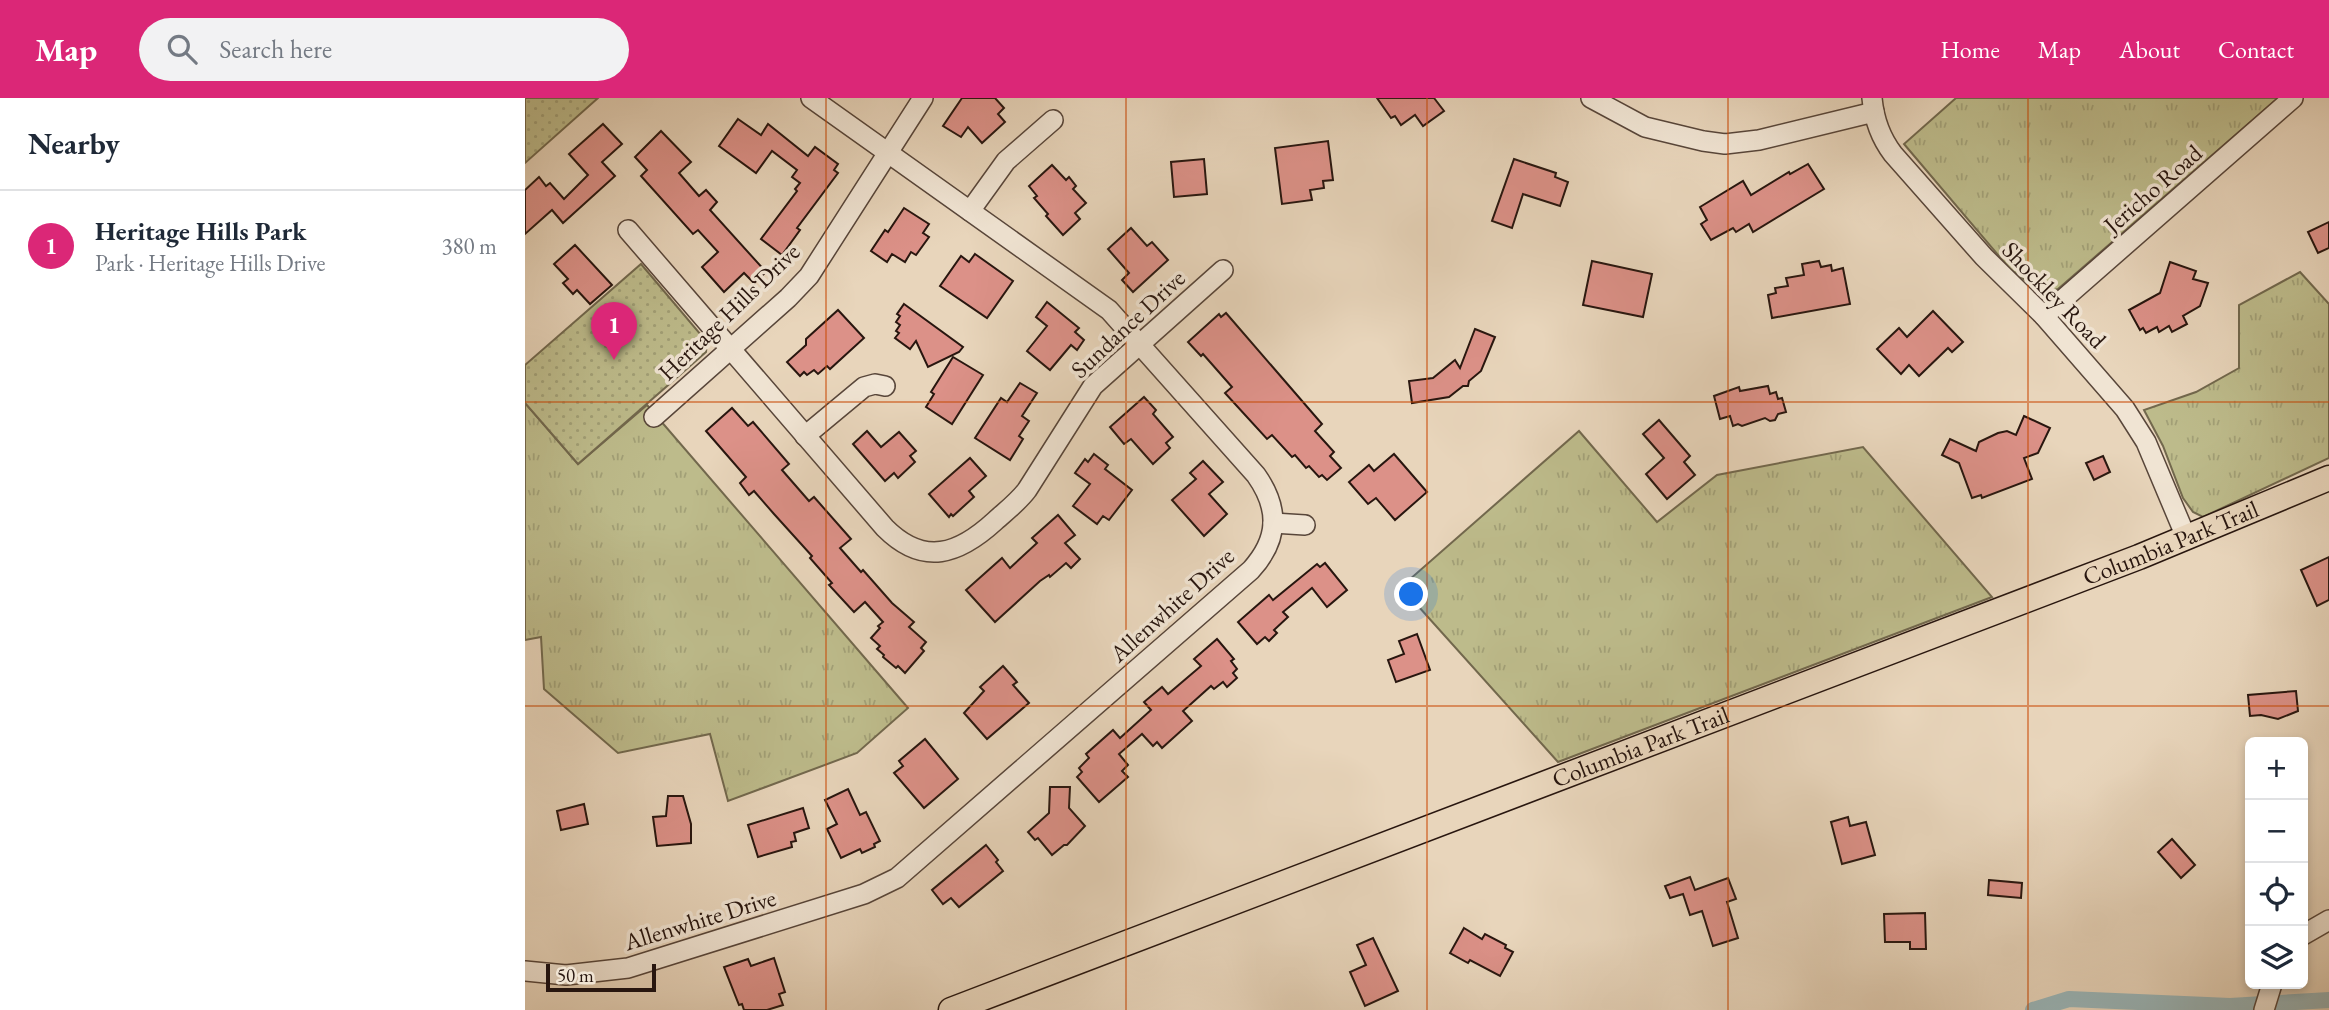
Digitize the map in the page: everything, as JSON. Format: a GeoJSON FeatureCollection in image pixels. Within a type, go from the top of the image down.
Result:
{"type":"FeatureCollection","features":[{"type":"Feature","properties":{"kind":"main road","name":"Columbia Park Trail"},"geometry":{"type":"LineString","coordinates":[[951,1010],[2186,537],[2329,478]]}},
{"type":"Feature","properties":{"kind":"street"},"geometry":{"type":"LineString","coordinates":[[811,98],[1109,310],[1256,475],[1268,494],[1273,523],[1305,525]]}},
{"type":"Feature","properties":{"kind":"street","name":"Heritage Hills Drive"},"geometry":{"type":"LineString","coordinates":[[654,417],[809,276],[923,98]]}},
{"type":"Feature","properties":{"kind":"street"},"geometry":{"type":"LineString","coordinates":[[1591,98],[1645,127],[1725,144],[1759,140],[1873,105]]}},
{"type":"Feature","properties":{"kind":"street","name":"Jericho Road"},"geometry":{"type":"LineString","coordinates":[[2044,316],[2293,98]]}},
{"type":"Feature","properties":{"kind":"street","name":"Shockley Road"},"geometry":{"type":"LineString","coordinates":[[1873,105],[1883,140],[1893,154],[1984,257],[2044,316],[2137,424],[2186,537]]}},
{"type":"Feature","properties":{"kind":"street"},"geometry":{"type":"LineString","coordinates":[[970,211],[1006,161],[1053,120]]}},
{"type":"Feature","properties":{"kind":"street","name":"Sundance Drive"},"geometry":{"type":"LineString","coordinates":[[628,230],[894,538],[931,558],[970,542],[1014,504],[1027,490],[1093,386],[1223,270]]}},
{"type":"Feature","properties":{"kind":"street"},"geometry":{"type":"LineString","coordinates":[[805,436],[855,392],[875,384],[885,386]]}},
{"type":"Feature","properties":{"kind":"street","name":"Allenwhite Drive"},"geometry":{"type":"LineString","coordinates":[[525,971],[566,975],[628,968],[864,894],[897,878],[1251,570],[1266,549],[1273,523]]}},
{"type":"Feature","properties":{"kind":"street"},"geometry":{"type":"LineString","coordinates":[[2308,932],[2329,920]]}},
{"type":"Feature","properties":{"kind":"green space"},"geometry":{"type":"Polygon","coordinates":[[[525,98],[598,98],[525,163],[525,98]]]}},
{"type":"Feature","properties":{"kind":"green space"},"geometry":{"type":"Polygon","coordinates":[[[1956,98],[2278,98],[2058,289],[2042,293],[2010,269],[1904,144],[1956,98]]]}},
{"type":"Feature","properties":{"kind":"green space"},"geometry":{"type":"Polygon","coordinates":[[[641,264],[707,342],[706,352],[578,464],[525,403],[525,365],[641,264]]]}},
{"type":"Feature","properties":{"kind":"green space"},"geometry":{"type":"Polygon","coordinates":[[[2300,272],[2329,304],[2329,458],[2203,517],[2193,512],[2183,498],[2163,446],[2144,410],[2196,392],[2239,368],[2239,305],[2300,272]]]}},
{"type":"Feature","properties":{"kind":"green space"},"geometry":{"type":"Polygon","coordinates":[[[525,403],[578,464],[647,405],[908,708],[857,753],[728,801],[710,734],[618,753],[544,689],[541,637],[525,640],[525,403]]]}},
{"type":"Feature","properties":{"kind":"green space"},"geometry":{"type":"Polygon","coordinates":[[[1579,431],[1657,522],[1717,475],[1863,447],[1992,597],[1558,762],[1401,587],[1579,431]]]}},
{"type":"Feature","properties":{"kind":"building"},"geometry":{"type":"Polygon","coordinates":[[[962,98],[995,98],[1004,108],[998,114],[1005,122],[982,143],[968,127],[961,137],[943,126],[962,98]]]}},
{"type":"Feature","properties":{"kind":"building"},"geometry":{"type":"Polygon","coordinates":[[[1377,98],[1434,98],[1444,111],[1423,126],[1415,115],[1401,125],[1395,116],[1391,118],[1377,98]]]}},
{"type":"Feature","properties":{"kind":"building"},"geometry":{"type":"Polygon","coordinates":[[[738,119],[761,135],[768,124],[808,156],[815,147],[838,164],[834,170],[838,173],[797,228],[800,230],[782,255],[761,239],[797,191],[795,189],[800,183],[792,177],[797,170],[772,151],[756,173],[719,146],[738,119]]]}},
{"type":"Feature","properties":{"kind":"building"},"geometry":{"type":"Polygon","coordinates":[[[603,124],[622,144],[602,162],[615,176],[563,223],[552,210],[525,234],[525,190],[539,177],[546,186],[550,183],[564,199],[588,175],[569,154],[603,124]]]}},
{"type":"Feature","properties":{"kind":"building"},"geometry":{"type":"Polygon","coordinates":[[[661,131],[691,162],[679,173],[699,196],[706,190],[717,202],[710,210],[766,272],[754,283],[744,273],[724,292],[702,267],[718,252],[698,230],[693,234],[641,176],[647,170],[635,157],[661,131]]]}},
{"type":"Feature","properties":{"kind":"building"},"geometry":{"type":"Polygon","coordinates":[[[1328,141],[1333,180],[1323,181],[1324,188],[1310,190],[1312,200],[1282,204],[1275,148],[1328,141]]]}},
{"type":"Feature","properties":{"kind":"building"},"geometry":{"type":"Polygon","coordinates":[[[1204,159],[1207,194],[1174,197],[1171,162],[1204,159]]]}},
{"type":"Feature","properties":{"kind":"building"},"geometry":{"type":"Polygon","coordinates":[[[1514,159],[1556,173],[1555,177],[1568,182],[1560,206],[1523,194],[1512,228],[1492,221],[1514,159]]]}},
{"type":"Feature","properties":{"kind":"building"},"geometry":{"type":"Polygon","coordinates":[[[1808,164],[1824,189],[1753,232],[1749,224],[1736,232],[1733,228],[1711,240],[1701,224],[1707,220],[1700,207],[1743,181],[1751,195],[1808,164]]]}},
{"type":"Feature","properties":{"kind":"building"},"geometry":{"type":"Polygon","coordinates":[[[1052,165],[1066,180],[1069,177],[1076,186],[1073,189],[1086,203],[1075,213],[1080,219],[1063,235],[1046,216],[1048,214],[1034,198],[1037,196],[1029,186],[1052,165]]]}},
{"type":"Feature","properties":{"kind":"building"},"geometry":{"type":"Polygon","coordinates":[[[904,208],[929,224],[923,233],[929,237],[916,255],[911,252],[905,262],[892,254],[887,262],[871,251],[904,208]]]}},
{"type":"Feature","properties":{"kind":"building"},"geometry":{"type":"Polygon","coordinates":[[[2329,222],[2329,248],[2318,253],[2308,232],[2329,222]]]}},
{"type":"Feature","properties":{"kind":"building"},"geometry":{"type":"Polygon","coordinates":[[[1131,228],[1147,246],[1152,242],[1168,260],[1133,292],[1122,280],[1129,273],[1108,249],[1131,228]]]}},
{"type":"Feature","properties":{"kind":"building"},"geometry":{"type":"Polygon","coordinates":[[[575,245],[612,285],[590,304],[577,290],[573,294],[563,283],[568,279],[554,264],[575,245]]]}},
{"type":"Feature","properties":{"kind":"building"},"geometry":{"type":"Polygon","coordinates":[[[975,254],[1013,281],[987,318],[940,286],[961,256],[969,262],[975,254]]]}},
{"type":"Feature","properties":{"kind":"building"},"geometry":{"type":"Polygon","coordinates":[[[1592,261],[1652,274],[1643,317],[1583,305],[1592,261]]]}},
{"type":"Feature","properties":{"kind":"building"},"geometry":{"type":"Polygon","coordinates":[[[1819,261],[1821,267],[1831,265],[1832,271],[1843,268],[1850,304],[1772,318],[1768,295],[1776,293],[1775,288],[1788,286],[1786,278],[1804,275],[1802,264],[1819,261]]]}},
{"type":"Feature","properties":{"kind":"building"},"geometry":{"type":"Polygon","coordinates":[[[2170,262],[2196,271],[2193,279],[2208,283],[2200,306],[2183,316],[2187,324],[2172,332],[2169,326],[2159,332],[2157,327],[2146,333],[2143,328],[2140,330],[2129,310],[2160,293],[2170,262]]]}},
{"type":"Feature","properties":{"kind":"building"},"geometry":{"type":"Polygon","coordinates":[[[1047,302],[1079,328],[1075,332],[1084,340],[1077,350],[1071,345],[1050,370],[1027,351],[1047,326],[1036,317],[1047,302]]]}},
{"type":"Feature","properties":{"kind":"building"},"geometry":{"type":"Polygon","coordinates":[[[904,304],[963,347],[959,352],[928,367],[916,341],[910,349],[895,338],[900,325],[896,322],[900,316],[897,314],[904,304]]]}},
{"type":"Feature","properties":{"kind":"building"},"geometry":{"type":"Polygon","coordinates":[[[838,310],[864,338],[830,369],[827,366],[818,374],[814,370],[807,375],[804,372],[800,376],[787,362],[806,345],[806,339],[838,310]]]}},
{"type":"Feature","properties":{"kind":"building"},"geometry":{"type":"Polygon","coordinates":[[[1933,311],[1963,342],[1952,352],[1948,348],[1919,376],[1909,365],[1901,374],[1877,349],[1899,328],[1907,337],[1933,311]]]}},
{"type":"Feature","properties":{"kind":"building"},"geometry":{"type":"Polygon","coordinates":[[[1226,313],[1322,424],[1315,431],[1334,452],[1330,456],[1341,468],[1327,480],[1322,475],[1319,477],[1309,466],[1306,468],[1295,455],[1292,457],[1272,435],[1267,439],[1225,393],[1232,387],[1203,354],[1201,356],[1188,342],[1219,314],[1221,317],[1226,313]]]}},
{"type":"Feature","properties":{"kind":"building"},"geometry":{"type":"Polygon","coordinates":[[[1475,329],[1495,337],[1481,371],[1469,381],[1468,386],[1463,386],[1449,397],[1412,403],[1409,381],[1433,378],[1455,360],[1460,368],[1475,329]]]}},
{"type":"Feature","properties":{"kind":"building"},"geometry":{"type":"Polygon","coordinates":[[[953,357],[983,375],[952,424],[926,407],[934,394],[931,392],[953,357]]]}},
{"type":"Feature","properties":{"kind":"building"},"geometry":{"type":"Polygon","coordinates":[[[1020,383],[1037,393],[1022,416],[1029,421],[1019,436],[1023,439],[1010,460],[975,438],[1001,398],[1007,402],[1020,383]]]}},
{"type":"Feature","properties":{"kind":"building"},"geometry":{"type":"Polygon","coordinates":[[[1768,386],[1770,394],[1776,392],[1778,399],[1782,398],[1786,412],[1778,414],[1775,420],[1765,418],[1742,426],[1733,426],[1730,416],[1720,419],[1714,396],[1739,387],[1740,391],[1768,386]]]}},
{"type":"Feature","properties":{"kind":"building"},"geometry":{"type":"Polygon","coordinates":[[[1144,397],[1156,410],[1153,414],[1173,437],[1166,443],[1170,448],[1153,464],[1131,439],[1124,444],[1110,427],[1144,397]]]}},
{"type":"Feature","properties":{"kind":"building"},"geometry":{"type":"Polygon","coordinates":[[[732,408],[748,426],[753,422],[789,464],[782,470],[809,501],[814,497],[851,539],[840,548],[892,603],[914,622],[909,627],[926,642],[921,648],[924,651],[905,673],[883,657],[877,649],[880,646],[871,638],[883,622],[865,602],[854,612],[829,585],[832,583],[810,558],[812,556],[754,491],[749,495],[740,483],[746,477],[706,431],[732,408]]]}},
{"type":"Feature","properties":{"kind":"building"},"geometry":{"type":"Polygon","coordinates":[[[2024,416],[2050,428],[2038,453],[2024,458],[2032,479],[1982,498],[1981,495],[1972,498],[1959,463],[1942,455],[1950,439],[1976,451],[1979,442],[1998,433],[2007,431],[2016,435],[2024,416]]]}},
{"type":"Feature","properties":{"kind":"building"},"geometry":{"type":"Polygon","coordinates":[[[1659,420],[1690,456],[1684,462],[1695,475],[1667,499],[1646,474],[1664,458],[1643,434],[1659,420]]]}},
{"type":"Feature","properties":{"kind":"building"},"geometry":{"type":"Polygon","coordinates":[[[867,431],[881,447],[899,432],[916,451],[910,456],[915,462],[898,478],[894,473],[885,481],[853,444],[867,431]]]}},
{"type":"Feature","properties":{"kind":"building"},"geometry":{"type":"Polygon","coordinates":[[[1094,454],[1108,465],[1105,469],[1132,490],[1109,520],[1103,516],[1097,524],[1073,506],[1090,484],[1075,473],[1085,459],[1088,462],[1094,454]]]}},
{"type":"Feature","properties":{"kind":"building"},"geometry":{"type":"Polygon","coordinates":[[[1394,454],[1427,492],[1395,520],[1376,498],[1368,504],[1349,482],[1369,465],[1374,471],[1394,454]]]}},
{"type":"Feature","properties":{"kind":"building"},"geometry":{"type":"Polygon","coordinates":[[[2103,456],[2110,472],[2094,480],[2086,463],[2103,456]]]}},
{"type":"Feature","properties":{"kind":"building"},"geometry":{"type":"Polygon","coordinates":[[[970,458],[986,476],[969,491],[974,497],[949,517],[929,494],[970,458]]]}},
{"type":"Feature","properties":{"kind":"building"},"geometry":{"type":"Polygon","coordinates":[[[1203,461],[1223,482],[1209,494],[1227,514],[1204,536],[1172,500],[1196,479],[1190,473],[1203,461]]]}},
{"type":"Feature","properties":{"kind":"building"},"geometry":{"type":"Polygon","coordinates":[[[1058,515],[1075,535],[1065,543],[1080,559],[1071,568],[1066,563],[1050,577],[1049,575],[1040,581],[995,622],[966,590],[1002,558],[1010,568],[1037,543],[1032,538],[1058,515]]]}},
{"type":"Feature","properties":{"kind":"building"},"geometry":{"type":"Polygon","coordinates":[[[2329,557],[2329,600],[2317,606],[2301,570],[2329,557]]]}},
{"type":"Feature","properties":{"kind":"building"},"geometry":{"type":"Polygon","coordinates":[[[1325,563],[1347,590],[1327,607],[1312,588],[1283,612],[1288,617],[1274,630],[1277,633],[1269,641],[1265,637],[1257,644],[1238,622],[1269,595],[1273,600],[1317,564],[1320,567],[1325,563]]]}},
{"type":"Feature","properties":{"kind":"building"},"geometry":{"type":"Polygon","coordinates":[[[1417,634],[1430,670],[1396,682],[1388,660],[1404,654],[1399,641],[1417,634]]]}},
{"type":"Feature","properties":{"kind":"building"},"geometry":{"type":"Polygon","coordinates":[[[1217,639],[1234,659],[1231,661],[1237,669],[1233,673],[1237,678],[1227,687],[1223,682],[1214,689],[1211,686],[1183,711],[1192,721],[1162,748],[1157,742],[1153,746],[1142,734],[1119,754],[1128,765],[1122,771],[1128,777],[1099,802],[1077,777],[1082,772],[1079,768],[1089,758],[1086,754],[1113,730],[1120,738],[1151,710],[1144,702],[1162,687],[1168,694],[1201,666],[1194,659],[1217,639]]]}},
{"type":"Feature","properties":{"kind":"building"},"geometry":{"type":"Polygon","coordinates":[[[1003,666],[1017,682],[1013,685],[1029,703],[987,739],[964,713],[984,691],[980,687],[1003,666]]]}},
{"type":"Feature","properties":{"kind":"building"},"geometry":{"type":"Polygon","coordinates":[[[2296,691],[2298,711],[2278,719],[2261,715],[2250,716],[2248,695],[2296,691]]]}},
{"type":"Feature","properties":{"kind":"building"},"geometry":{"type":"Polygon","coordinates":[[[925,739],[958,779],[924,808],[894,773],[903,766],[899,761],[925,739]]]}},
{"type":"Feature","properties":{"kind":"building"},"geometry":{"type":"Polygon","coordinates":[[[1050,787],[1070,787],[1069,808],[1085,826],[1067,845],[1052,855],[1038,838],[1035,840],[1028,832],[1049,813],[1050,787]]]}},
{"type":"Feature","properties":{"kind":"building"},"geometry":{"type":"Polygon","coordinates":[[[848,789],[860,815],[866,812],[880,841],[874,844],[875,847],[862,853],[860,849],[841,858],[827,829],[837,824],[825,800],[848,789]]]}},
{"type":"Feature","properties":{"kind":"building"},"geometry":{"type":"Polygon","coordinates":[[[668,796],[683,796],[691,824],[691,843],[657,846],[653,817],[666,816],[668,796]]]}},
{"type":"Feature","properties":{"kind":"building"},"geometry":{"type":"Polygon","coordinates":[[[584,804],[588,824],[561,830],[557,811],[584,804]]]}},
{"type":"Feature","properties":{"kind":"building"},"geometry":{"type":"Polygon","coordinates":[[[803,808],[809,828],[794,833],[796,841],[791,842],[792,847],[758,857],[748,825],[803,808]]]}},
{"type":"Feature","properties":{"kind":"building"},"geometry":{"type":"Polygon","coordinates":[[[1848,817],[1850,826],[1866,822],[1875,855],[1842,864],[1831,822],[1848,817]]]}},
{"type":"Feature","properties":{"kind":"building"},"geometry":{"type":"Polygon","coordinates":[[[2172,839],[2195,865],[2181,878],[2158,852],[2172,839]]]}},
{"type":"Feature","properties":{"kind":"building"},"geometry":{"type":"Polygon","coordinates":[[[986,845],[1003,871],[959,907],[951,898],[943,904],[932,890],[986,845]]]}},
{"type":"Feature","properties":{"kind":"building"},"geometry":{"type":"Polygon","coordinates":[[[1690,877],[1695,890],[1728,878],[1736,899],[1727,902],[1738,938],[1713,946],[1702,911],[1690,915],[1683,894],[1670,898],[1665,886],[1690,877]]]}},
{"type":"Feature","properties":{"kind":"building"},"geometry":{"type":"Polygon","coordinates":[[[1989,880],[2022,883],[2021,898],[1988,895],[1989,880]]]}},
{"type":"Feature","properties":{"kind":"building"},"geometry":{"type":"Polygon","coordinates":[[[1925,913],[1926,949],[1910,949],[1910,942],[1885,942],[1884,914],[1925,913]]]}},
{"type":"Feature","properties":{"kind":"building"},"geometry":{"type":"Polygon","coordinates":[[[1464,928],[1482,939],[1485,934],[1506,945],[1505,948],[1513,952],[1500,976],[1450,953],[1464,928]]]}},
{"type":"Feature","properties":{"kind":"building"},"geometry":{"type":"Polygon","coordinates":[[[1373,938],[1398,991],[1365,1006],[1350,972],[1366,965],[1357,945],[1373,938]]]}},
{"type":"Feature","properties":{"kind":"building"},"geometry":{"type":"Polygon","coordinates":[[[774,958],[785,992],[779,994],[783,1005],[767,1010],[744,1010],[742,1004],[739,1005],[724,967],[748,959],[751,966],[774,958]]]}},
{"type":"Feature","properties":{"kind":"waterway"},"geometry":{"type":"LineString","coordinates":[[2033,1010],[2069,999],[2230,1006],[2329,1000]]}},
{"type":"Feature","properties":{"kind":"place","name":"Heritage Hills Park"},"geometry":{"type":"Point","coordinates":[614,360]}}]}
